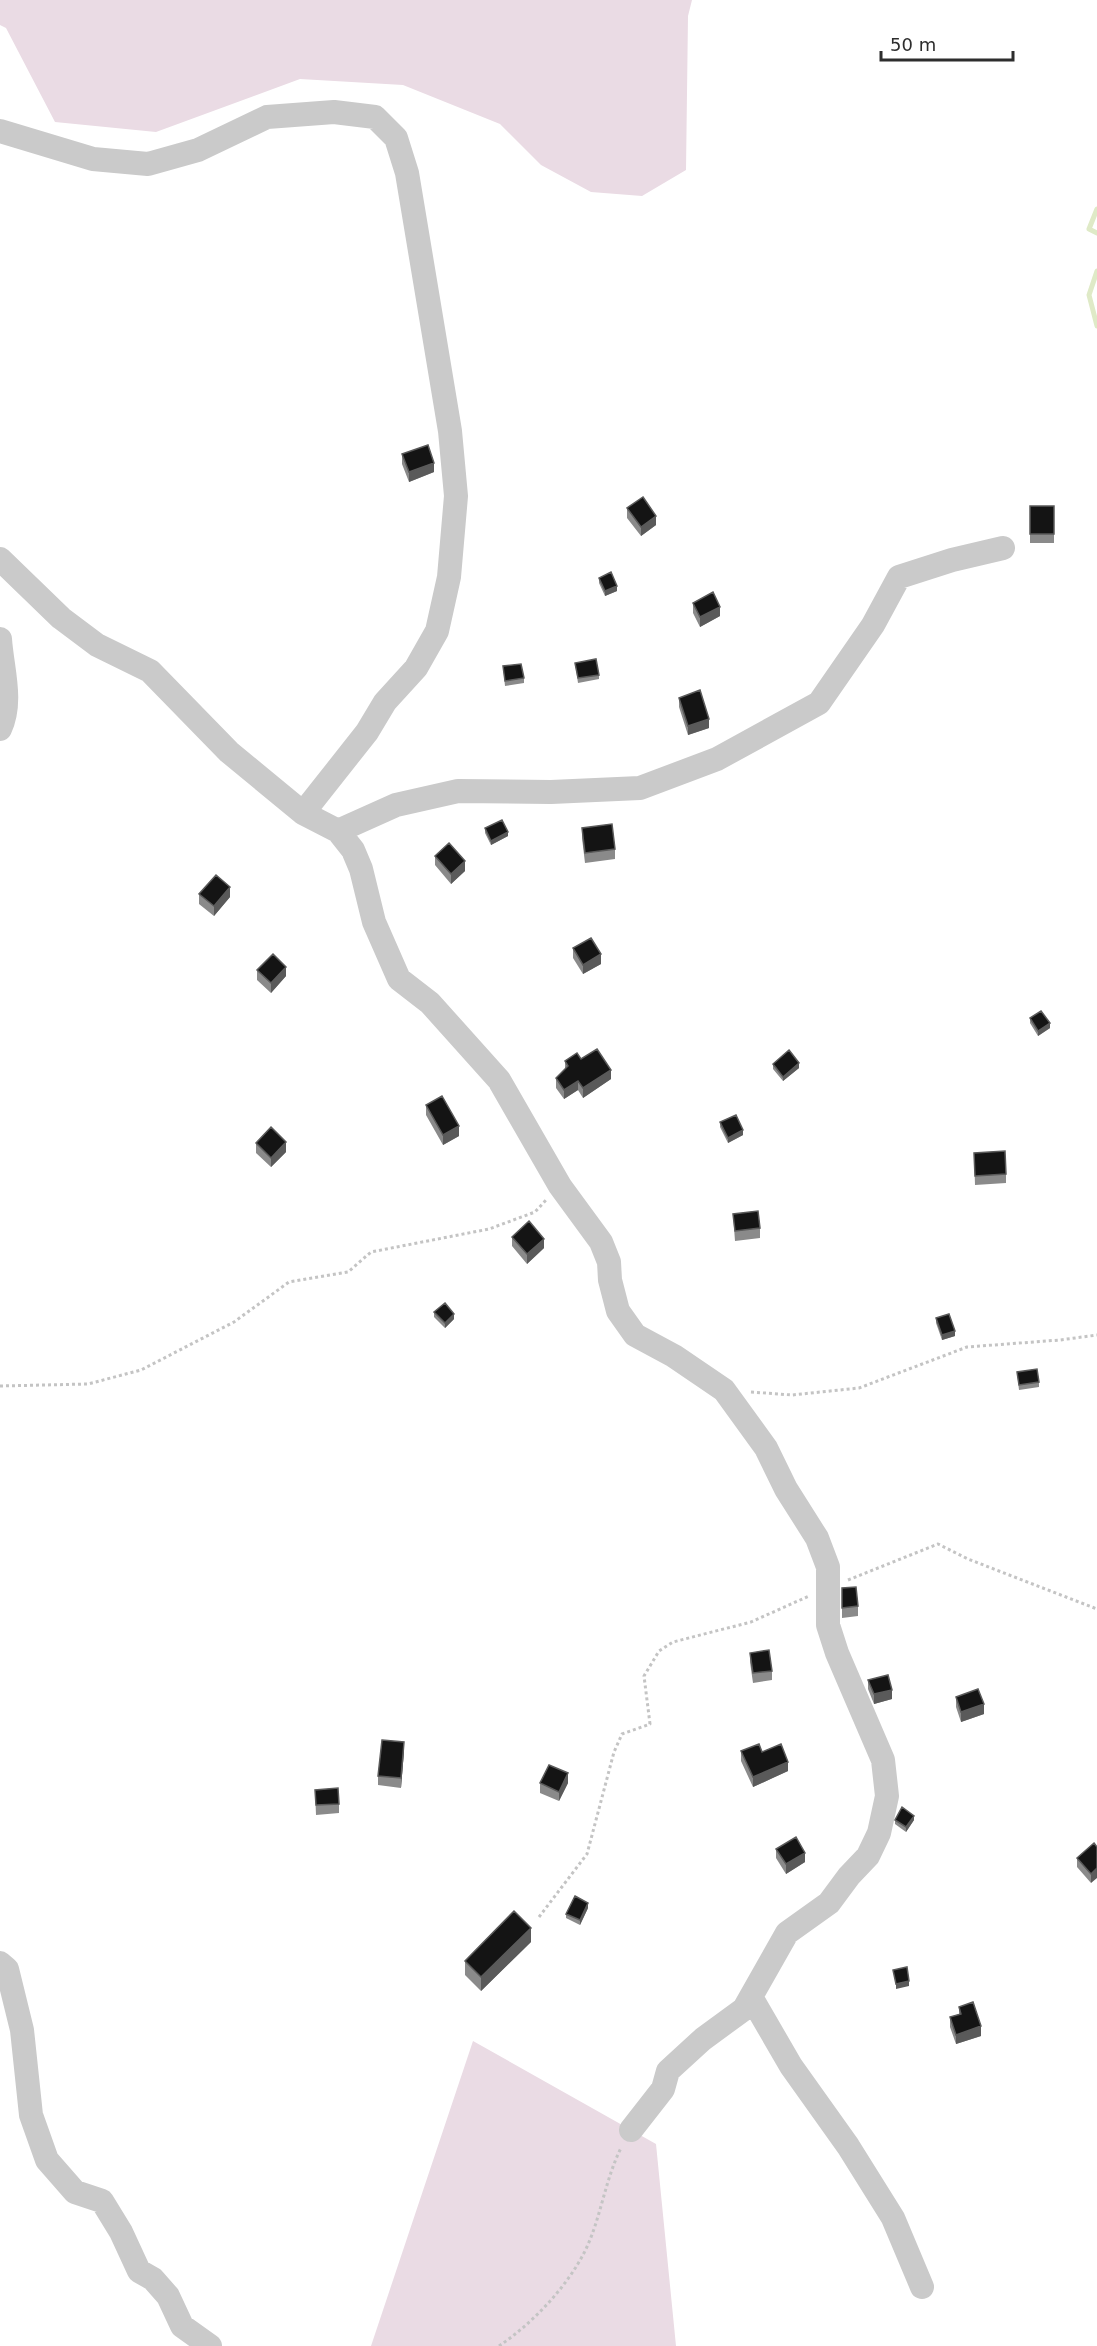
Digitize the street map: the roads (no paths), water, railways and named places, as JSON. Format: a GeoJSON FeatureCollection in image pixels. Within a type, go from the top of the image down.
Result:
{"type":"FeatureCollection","features":[{"type":"Feature","properties":{"kind":"street"},"geometry":{"type":"LineString","coordinates":[[0,131],[93,159],[148,164],[198,150],[267,117],[334,112],[375,117],[396,138],[407,173],[450,431],[456,496],[449,577],[437,631],[416,668],[385,702],[367,732],[303,813]]}},
{"type":"Feature","properties":{"kind":"street"},"geometry":{"type":"LineString","coordinates":[[338,831],[396,805],[458,791],[551,792],[640,788],[717,759],[819,703],[873,625],[899,577],[952,560],[1003,548]]}},
{"type":"Feature","properties":{"kind":"street"},"geometry":{"type":"LineString","coordinates":[[0,559],[60,618],[97,645],[150,671],[229,752],[303,813],[338,831],[353,850],[361,869],[374,922],[399,979],[430,1003],[499,1080],[560,1186],[601,1242],[609,1262],[610,1280],[618,1311],[635,1335],[674,1356],[724,1390],[766,1448],[786,1489],[817,1538],[828,1567],[828,1625],[837,1653],[883,1760],[887,1796],[879,1833],[868,1856],[849,1876],[829,1903],[787,1933],[744,2009],[703,2040],[668,2071],[663,2089],[631,2130]]}},
{"type":"Feature","properties":{"kind":"street"},"geometry":{"type":"LineString","coordinates":[[0,639],[6,685],[5,718],[0,729]]}},
{"type":"Feature","properties":{"kind":"street"},"geometry":{"type":"LineString","coordinates":[[0,1963],[7,1968],[22,2030],[31,2115],[47,2160],[75,2192],[102,2200],[121,2232],[139,2271],[153,2278],[168,2296],[182,2326],[210,2346]]}},
{"type":"Feature","properties":{"kind":"street"},"geometry":{"type":"LineString","coordinates":[[751,1997],[791,2066],[848,2146],[893,2218],[922,2287]]}},
{"type":"Feature","properties":{"kind":"waterway"},"geometry":{"type":"LineString","coordinates":[[1097,209],[1089,229],[1097,233]]}},
{"type":"Feature","properties":{"kind":"waterway"},"geometry":{"type":"LineString","coordinates":[[1097,271],[1089,295],[1097,326]]}}]}
